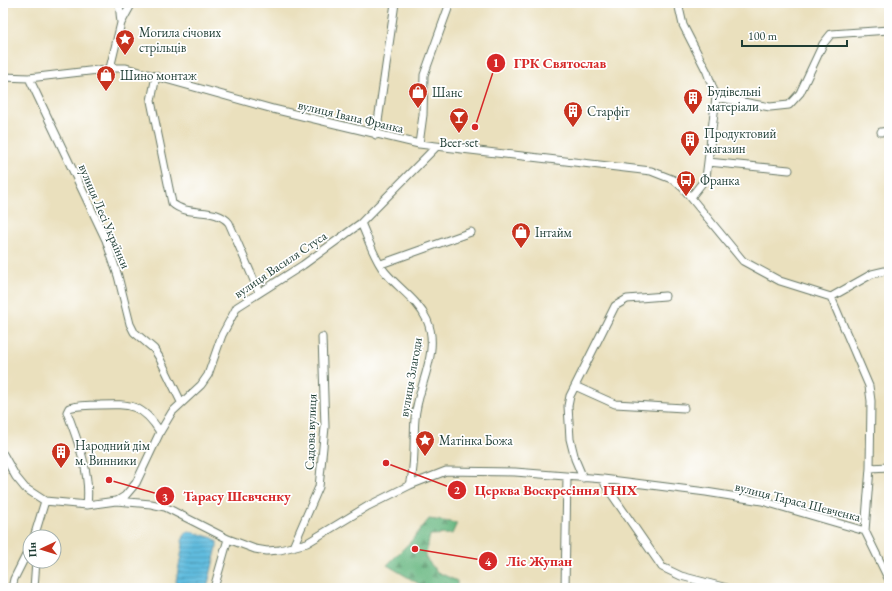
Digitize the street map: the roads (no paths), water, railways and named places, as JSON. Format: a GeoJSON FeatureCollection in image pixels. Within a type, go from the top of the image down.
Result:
{"type":"FeatureCollection","features":[{"type":"Feature","properties":{"kind":"street"},"geometry":{"type":"LineString","coordinates":[[119,3],[121,23]]}},
{"type":"Feature","properties":{"kind":"street"},"geometry":{"type":"LineString","coordinates":[[110,68],[121,23],[132,3]]}},
{"type":"Feature","properties":{"kind":"street"},"geometry":{"type":"LineString","coordinates":[[376,135],[395,3]]}},
{"type":"Feature","properties":{"kind":"street"},"geometry":{"type":"LineString","coordinates":[[419,144],[423,115],[424,75],[450,3]]}},
{"type":"Feature","properties":{"kind":"street"},"geometry":{"type":"LineString","coordinates":[[678,3],[683,24],[707,72],[716,98],[706,178],[690,197]]}},
{"type":"Feature","properties":{"kind":"street"},"geometry":{"type":"LineString","coordinates":[[716,98],[770,107],[789,105],[800,93],[823,44],[831,34],[889,30]]}},
{"type":"Feature","properties":{"kind":"street","name":"вулиця Івана Франка"},"geometry":{"type":"LineString","coordinates":[[3,77],[29,78],[110,68],[126,68],[202,91],[376,135],[419,144],[652,171],[674,180],[743,261],[780,281],[831,297]]}},
{"type":"Feature","properties":{"kind":"street"},"geometry":{"type":"LineString","coordinates":[[156,76],[151,101],[172,203],[182,209],[219,215],[229,223],[248,263],[259,292]]}},
{"type":"Feature","properties":{"kind":"street","name":"вулиця Лесі Українки"},"geometry":{"type":"LineString","coordinates":[[29,78],[106,240],[118,276],[130,324],[134,332],[154,349],[181,402]]}},
{"type":"Feature","properties":{"kind":"street"},"geometry":{"type":"LineString","coordinates":[[881,132],[889,131]]}},
{"type":"Feature","properties":{"kind":"street","name":"вулиця Василя Стуса"},"geometry":{"type":"LineString","coordinates":[[116,501],[125,496],[136,483],[160,432],[172,412],[201,385],[208,374],[222,335],[237,307],[303,265],[361,223],[436,147]]}},
{"type":"Feature","properties":{"kind":"street"},"geometry":{"type":"LineString","coordinates":[[708,162],[789,170]]}},
{"type":"Feature","properties":{"kind":"street","name":"вулиця Злагоди"},"geometry":{"type":"LineString","coordinates":[[361,223],[385,272],[417,303],[430,328],[431,342],[428,364],[415,417],[414,462],[410,485]]}},
{"type":"Feature","properties":{"kind":"street"},"geometry":{"type":"LineString","coordinates":[[380,264],[471,232]]}},
{"type":"Feature","properties":{"kind":"street"},"geometry":{"type":"LineString","coordinates":[[889,270],[872,274],[831,297],[868,386],[871,401],[870,468],[865,531],[889,580]]}},
{"type":"Feature","properties":{"kind":"street"},"geometry":{"type":"LineString","coordinates":[[583,478],[575,459],[568,421],[570,396],[615,306],[627,299],[665,296]]}},
{"type":"Feature","properties":{"kind":"street","name":"Садова вулиця"},"geometry":{"type":"LineString","coordinates":[[293,547],[319,487],[325,427],[322,337]]}},
{"type":"Feature","properties":{"kind":"street"},"geometry":{"type":"LineString","coordinates":[[575,386],[615,404],[684,408]]}},
{"type":"Feature","properties":{"kind":"street"},"geometry":{"type":"LineString","coordinates":[[87,505],[89,492],[87,475],[81,451],[67,412],[69,408],[94,405],[130,405],[142,412],[160,432]]}},
{"type":"Feature","properties":{"kind":"street","name":"вулиця Тараса Шевченка"},"geometry":{"type":"LineString","coordinates":[[3,454],[16,476],[26,488],[45,501],[87,505],[116,501],[151,504],[165,507],[228,539],[255,549],[280,550],[307,543],[368,506],[410,485],[446,471],[509,472],[567,476],[706,492],[762,501],[865,531]]}},
{"type":"Feature","properties":{"kind":"street"},"geometry":{"type":"LineString","coordinates":[[870,468],[889,467]]}},
{"type":"Feature","properties":{"kind":"street"},"geometry":{"type":"LineString","coordinates":[[566,588],[567,476]]}},
{"type":"Feature","properties":{"kind":"street"},"geometry":{"type":"LineString","coordinates":[[603,479],[606,486],[662,567],[681,576],[727,588]]}},
{"type":"Feature","properties":{"kind":"street"},"geometry":{"type":"LineString","coordinates":[[36,529],[45,501]]}},
{"type":"Feature","properties":{"kind":"street"},"geometry":{"type":"LineString","coordinates":[[214,588],[228,539]]}},
{"type":"Feature","properties":{"kind":"street"},"geometry":{"type":"LineString","coordinates":[[12,588],[14,579],[22,563]]}},
{"type":"Feature","properties":{"kind":"street"},"geometry":{"type":"LineString","coordinates":[[34,588],[35,569]]}},
{"type":"Feature","properties":{"kind":"water"},"geometry":{"type":"Polygon","coordinates":[[[189,531],[213,538],[217,541],[217,547],[207,588],[177,588],[176,581],[183,545],[182,541],[185,534],[189,531]]]}},
{"type":"Feature","properties":{"kind":"place","name":"Могила січових стрільців"},"geometry":{"type":"Point","coordinates":[125,56]}},
{"type":"Feature","properties":{"kind":"place","name":"Шино монтаж"},"geometry":{"type":"Point","coordinates":[106,92]}},
{"type":"Feature","properties":{"kind":"place","name":"Шанс"},"geometry":{"type":"Point","coordinates":[418,109]}},
{"type":"Feature","properties":{"kind":"place","name":"Будівельні матеріали"},"geometry":{"type":"Point","coordinates":[693,115]}},
{"type":"Feature","properties":{"kind":"place","name":"ГРК Святослав"},"geometry":{"type":"Point","coordinates":[475,127]}},
{"type":"Feature","properties":{"kind":"place","name":"Старфіт"},"geometry":{"type":"Point","coordinates":[573,128]}},
{"type":"Feature","properties":{"kind":"place","name":"Beer-set"},"geometry":{"type":"Point","coordinates":[459,134]}},
{"type":"Feature","properties":{"kind":"place","name":"Продуктовий магазин"},"geometry":{"type":"Point","coordinates":[690,157]}},
{"type":"Feature","properties":{"kind":"place","name":"Франка"},"geometry":{"type":"Point","coordinates":[686,197]}},
{"type":"Feature","properties":{"kind":"place","name":"Інтайм"},"geometry":{"type":"Point","coordinates":[521,249]}},
{"type":"Feature","properties":{"kind":"place","name":"Матінка Божа"},"geometry":{"type":"Point","coordinates":[425,457]}},
{"type":"Feature","properties":{"kind":"place","name":"Церква Воскресіння ГНІХ"},"geometry":{"type":"Point","coordinates":[386,463]}},
{"type":"Feature","properties":{"kind":"place","name":"Народний дім м. Винники"},"geometry":{"type":"Point","coordinates":[61,469]}},
{"type":"Feature","properties":{"kind":"place","name":"Тарасу Шевченку"},"geometry":{"type":"Point","coordinates":[109,480]}},
{"type":"Feature","properties":{"kind":"place","name":"Ліс Жупан"},"geometry":{"type":"Point","coordinates":[415,549]}}]}
